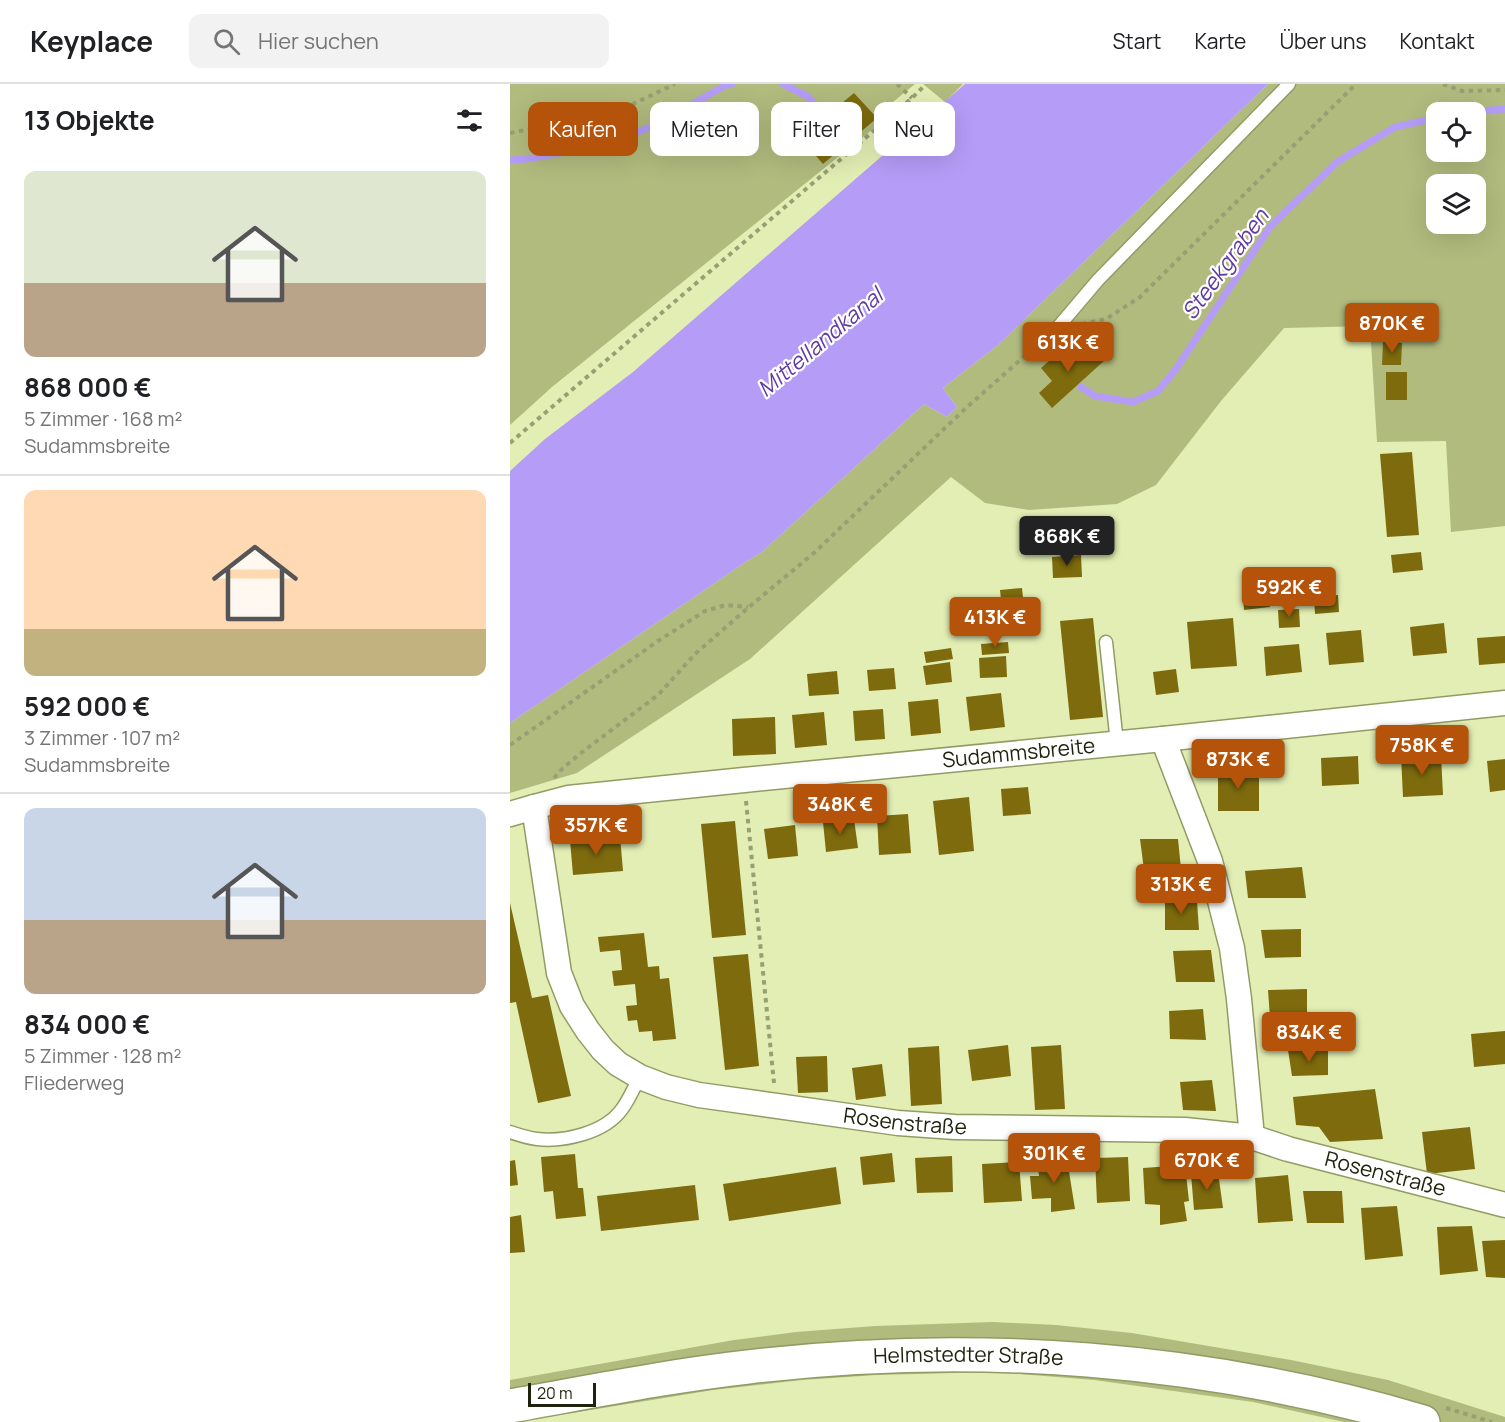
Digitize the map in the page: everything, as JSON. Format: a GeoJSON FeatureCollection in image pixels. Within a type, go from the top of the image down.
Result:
{"type":"FeatureCollection","features":[{"type":"Feature","properties":{"kind":"main road","name":"Helmstedter Straße"},"geometry":{"type":"LineString","coordinates":[[510,1406],[695,1374],[783,1363],[889,1356],[1026,1356],[1115,1362],[1187,1371],[1335,1399],[1423,1422]]}},
{"type":"Feature","properties":{"kind":"street","name":"Sudammsbreite"},"geometry":{"type":"LineString","coordinates":[[510,814],[568,798],[1505,703]]}},
{"type":"Feature","properties":{"kind":"street"},"geometry":{"type":"LineString","coordinates":[[1163,739],[1210,861],[1232,948],[1252,1137]]}},
{"type":"Feature","properties":{"kind":"street","name":"Rosenstraße"},"geometry":{"type":"LineString","coordinates":[[534,807],[560,973],[572,1006],[603,1050],[618,1064],[640,1077],[666,1087],[699,1095],[898,1123],[944,1126],[1185,1130],[1252,1137],[1288,1149],[1505,1205]]}},
{"type":"Feature","properties":{"kind":"lane"},"geometry":{"type":"LineString","coordinates":[[1059,326],[1098,280],[1289,84]]}},
{"type":"Feature","properties":{"kind":"lane"},"geometry":{"type":"LineString","coordinates":[[1106,642],[1117,743]]}},
{"type":"Feature","properties":{"kind":"lane"},"geometry":{"type":"LineString","coordinates":[[510,1132],[535,1139],[549,1139],[584,1134],[597,1129],[608,1124],[621,1110],[640,1077]]}},
{"type":"Feature","properties":{"kind":"path"},"geometry":{"type":"LineString","coordinates":[[510,133],[614,113],[675,84]]}},
{"type":"Feature","properties":{"kind":"path"},"geometry":{"type":"LineString","coordinates":[[897,84],[912,98]]}},
{"type":"Feature","properties":{"kind":"path"},"geometry":{"type":"LineString","coordinates":[[510,443],[926,84]]}},
{"type":"Feature","properties":{"kind":"path"},"geometry":{"type":"LineString","coordinates":[[534,807],[562,769],[658,695],[695,654],[815,552],[966,408],[1059,326],[1106,320],[1140,297],[1356,84]]}},
{"type":"Feature","properties":{"kind":"path"},"geometry":{"type":"LineString","coordinates":[[1443,84],[1462,91],[1505,90]]}},
{"type":"Feature","properties":{"kind":"path"},"geometry":{"type":"LineString","coordinates":[[510,745],[658,640],[705,611],[726,605],[748,607]]}},
{"type":"Feature","properties":{"kind":"path"},"geometry":{"type":"LineString","coordinates":[[744,780],[777,1106]]}},
{"type":"Feature","properties":{"kind":"green space"},"geometry":{"type":"Polygon","coordinates":[[[510,84],[915,84],[893,102],[874,102],[874,128],[862,138],[862,102],[771,102],[771,156],[839,156],[552,387],[510,425],[510,84]]]}},
{"type":"Feature","properties":{"kind":"green space"},"geometry":{"type":"Polygon","coordinates":[[[923,84],[963,84],[945,102],[923,84]]]}},
{"type":"Feature","properties":{"kind":"green space"},"geometry":{"type":"Polygon","coordinates":[[[1268,84],[1505,84],[1505,526],[1451,532],[1446,441],[1377,442],[1370,326],[1284,328],[1221,401],[1156,485],[1117,504],[1029,510],[985,503],[951,477],[750,659],[577,773],[510,793],[510,723],[762,552],[924,404],[947,417],[957,407],[943,388],[998,345],[1268,84]]]}},
{"type":"Feature","properties":{"kind":"green space"},"geometry":{"type":"Polygon","coordinates":[[[993,1322],[1056,1325],[1132,1333],[1291,1360],[1388,1380],[1505,1417],[1505,1422],[1344,1422],[1253,1402],[1094,1380],[994,1372],[876,1375],[802,1380],[713,1390],[510,1422],[510,1380],[734,1340],[796,1332],[875,1326],[993,1322]]]}},
{"type":"Feature","properties":{"kind":"water","name":"Mittellandkanal"},"geometry":{"type":"Polygon","coordinates":[[[965,84],[1268,84],[998,345],[943,388],[957,407],[947,417],[924,404],[762,552],[510,723],[510,471],[545,439],[633,372],[882,156],[955,156],[955,102],[944,102],[965,84]]]}},
{"type":"Feature","properties":{"kind":"building"},"geometry":{"type":"Polygon","coordinates":[[[854,93],[874,115],[874,121],[862,131],[862,102],[843,102],[854,93]]]}},
{"type":"Feature","properties":{"kind":"building"},"geometry":{"type":"Polygon","coordinates":[[[816,156],[832,156],[823,164],[816,156]]]}},
{"type":"Feature","properties":{"kind":"building"},"geometry":{"type":"Polygon","coordinates":[[[1383,342],[1402,343],[1401,365],[1382,365],[1383,342]]]}},
{"type":"Feature","properties":{"kind":"building"},"geometry":{"type":"Polygon","coordinates":[[[1092,345],[1105,360],[1052,408],[1039,393],[1052,381],[1041,368],[1066,346],[1077,358],[1092,345]]]}},
{"type":"Feature","properties":{"kind":"building"},"geometry":{"type":"Polygon","coordinates":[[[1386,372],[1407,372],[1407,400],[1386,400],[1386,372]]]}},
{"type":"Feature","properties":{"kind":"building"},"geometry":{"type":"Polygon","coordinates":[[[1412,452],[1419,535],[1387,537],[1380,454],[1412,452]]]}},
{"type":"Feature","properties":{"kind":"building"},"geometry":{"type":"Polygon","coordinates":[[[1421,552],[1423,570],[1393,573],[1391,555],[1421,552]]]}},
{"type":"Feature","properties":{"kind":"building"},"geometry":{"type":"Polygon","coordinates":[[[1081,555],[1082,577],[1053,578],[1052,557],[1081,555]]]}},
{"type":"Feature","properties":{"kind":"building"},"geometry":{"type":"Polygon","coordinates":[[[1022,588],[1026,626],[1004,628],[1000,590],[1022,588]]]}},
{"type":"Feature","properties":{"kind":"building"},"geometry":{"type":"Polygon","coordinates":[[[1269,591],[1270,607],[1244,610],[1243,593],[1269,591]]]}},
{"type":"Feature","properties":{"kind":"building"},"geometry":{"type":"Polygon","coordinates":[[[1338,595],[1339,612],[1315,614],[1314,597],[1338,595]]]}},
{"type":"Feature","properties":{"kind":"building"},"geometry":{"type":"Polygon","coordinates":[[[1299,609],[1300,627],[1279,628],[1278,610],[1299,609]]]}},
{"type":"Feature","properties":{"kind":"building"},"geometry":{"type":"Polygon","coordinates":[[[1093,618],[1103,717],[1070,720],[1060,621],[1093,618]]]}},
{"type":"Feature","properties":{"kind":"building"},"geometry":{"type":"Polygon","coordinates":[[[1233,618],[1237,666],[1191,669],[1187,622],[1233,618]]]}},
{"type":"Feature","properties":{"kind":"building"},"geometry":{"type":"Polygon","coordinates":[[[1444,623],[1447,653],[1413,656],[1410,627],[1444,623]]]}},
{"type":"Feature","properties":{"kind":"building"},"geometry":{"type":"Polygon","coordinates":[[[1361,630],[1364,662],[1329,665],[1326,633],[1361,630]]]}},
{"type":"Feature","properties":{"kind":"building"},"geometry":{"type":"Polygon","coordinates":[[[1505,636],[1505,663],[1479,665],[1477,638],[1505,636]]]}},
{"type":"Feature","properties":{"kind":"building"},"geometry":{"type":"Polygon","coordinates":[[[1008,642],[1009,653],[982,655],[981,644],[1008,642]]]}},
{"type":"Feature","properties":{"kind":"building"},"geometry":{"type":"Polygon","coordinates":[[[1299,644],[1302,672],[1266,676],[1264,647],[1299,644]]]}},
{"type":"Feature","properties":{"kind":"building"},"geometry":{"type":"Polygon","coordinates":[[[951,648],[953,659],[926,663],[924,652],[951,648]]]}},
{"type":"Feature","properties":{"kind":"building"},"geometry":{"type":"Polygon","coordinates":[[[1006,656],[1007,677],[980,678],[979,658],[1006,656]]]}},
{"type":"Feature","properties":{"kind":"building"},"geometry":{"type":"Polygon","coordinates":[[[950,662],[952,682],[926,685],[923,666],[950,662]]]}},
{"type":"Feature","properties":{"kind":"building"},"geometry":{"type":"Polygon","coordinates":[[[894,668],[896,689],[869,691],[867,670],[894,668]]]}},
{"type":"Feature","properties":{"kind":"building"},"geometry":{"type":"Polygon","coordinates":[[[1176,669],[1179,692],[1156,695],[1153,672],[1176,669]]]}},
{"type":"Feature","properties":{"kind":"building"},"geometry":{"type":"Polygon","coordinates":[[[837,671],[839,694],[809,696],[807,674],[837,671]]]}},
{"type":"Feature","properties":{"kind":"building"},"geometry":{"type":"Polygon","coordinates":[[[1001,693],[1005,727],[970,731],[966,697],[1001,693]]]}},
{"type":"Feature","properties":{"kind":"building"},"geometry":{"type":"Polygon","coordinates":[[[938,699],[941,733],[911,736],[908,702],[938,699]]]}},
{"type":"Feature","properties":{"kind":"building"},"geometry":{"type":"Polygon","coordinates":[[[883,709],[885,739],[855,741],[853,711],[883,709]]]}},
{"type":"Feature","properties":{"kind":"building"},"geometry":{"type":"Polygon","coordinates":[[[824,712],[827,745],[795,748],[792,715],[824,712]]]}},
{"type":"Feature","properties":{"kind":"building"},"geometry":{"type":"Polygon","coordinates":[[[775,717],[776,754],[733,756],[732,719],[775,717]]]}},
{"type":"Feature","properties":{"kind":"building"},"geometry":{"type":"Polygon","coordinates":[[[1441,755],[1443,795],[1403,797],[1401,756],[1441,755]]]}},
{"type":"Feature","properties":{"kind":"building"},"geometry":{"type":"Polygon","coordinates":[[[1358,756],[1359,784],[1322,786],[1321,758],[1358,756]]]}},
{"type":"Feature","properties":{"kind":"building"},"geometry":{"type":"Polygon","coordinates":[[[1505,759],[1505,790],[1490,792],[1487,761],[1505,759]]]}},
{"type":"Feature","properties":{"kind":"building"},"geometry":{"type":"Polygon","coordinates":[[[1218,768],[1259,768],[1259,811],[1218,811],[1218,768]]]}},
{"type":"Feature","properties":{"kind":"building"},"geometry":{"type":"Polygon","coordinates":[[[1028,787],[1031,814],[1003,816],[1001,789],[1028,787]]]}},
{"type":"Feature","properties":{"kind":"building"},"geometry":{"type":"Polygon","coordinates":[[[969,797],[974,851],[939,855],[933,801],[969,797]]]}},
{"type":"Feature","properties":{"kind":"building"},"geometry":{"type":"Polygon","coordinates":[[[908,814],[911,853],[879,855],[877,816],[908,814]]]}},
{"type":"Feature","properties":{"kind":"building"},"geometry":{"type":"Polygon","coordinates":[[[854,819],[858,848],[826,852],[823,822],[854,819]]]}},
{"type":"Feature","properties":{"kind":"building"},"geometry":{"type":"Polygon","coordinates":[[[735,821],[746,935],[712,938],[701,824],[735,821]]]}},
{"type":"Feature","properties":{"kind":"building"},"geometry":{"type":"Polygon","coordinates":[[[795,825],[798,856],[768,859],[764,829],[795,825]]]}},
{"type":"Feature","properties":{"kind":"building"},"geometry":{"type":"Polygon","coordinates":[[[620,836],[623,871],[573,875],[570,840],[620,836]]]}},
{"type":"Feature","properties":{"kind":"building"},"geometry":{"type":"Polygon","coordinates":[[[1140,839],[1178,839],[1181,869],[1144,870],[1140,839]]]}},
{"type":"Feature","properties":{"kind":"building"},"geometry":{"type":"Polygon","coordinates":[[[1302,867],[1306,898],[1248,898],[1245,871],[1302,867]]]}},
{"type":"Feature","properties":{"kind":"building"},"geometry":{"type":"Polygon","coordinates":[[[1165,900],[1197,901],[1199,930],[1165,930],[1165,900]]]}},
{"type":"Feature","properties":{"kind":"building"},"geometry":{"type":"Polygon","coordinates":[[[510,903],[532,998],[548,995],[571,1096],[538,1103],[516,1002],[510,1003],[510,903]]]}},
{"type":"Feature","properties":{"kind":"building"},"geometry":{"type":"Polygon","coordinates":[[[1301,929],[1301,957],[1265,958],[1261,930],[1301,929]]]}},
{"type":"Feature","properties":{"kind":"building"},"geometry":{"type":"Polygon","coordinates":[[[644,933],[648,967],[659,966],[660,979],[669,978],[676,1039],[653,1041],[652,1031],[639,1032],[637,1020],[628,1021],[626,1006],[637,1005],[635,984],[614,986],[612,971],[622,970],[620,950],[600,952],[598,937],[644,933]]]}},
{"type":"Feature","properties":{"kind":"building"},"geometry":{"type":"Polygon","coordinates":[[[1211,950],[1215,982],[1176,982],[1173,951],[1211,950]]]}},
{"type":"Feature","properties":{"kind":"building"},"geometry":{"type":"Polygon","coordinates":[[[748,954],[759,1066],[725,1070],[713,957],[748,954]]]}},
{"type":"Feature","properties":{"kind":"building"},"geometry":{"type":"Polygon","coordinates":[[[1307,989],[1307,1014],[1270,1018],[1268,990],[1307,989]]]}},
{"type":"Feature","properties":{"kind":"building"},"geometry":{"type":"Polygon","coordinates":[[[1203,1009],[1206,1040],[1170,1039],[1169,1011],[1203,1009]]]}},
{"type":"Feature","properties":{"kind":"building"},"geometry":{"type":"Polygon","coordinates":[[[1505,1031],[1505,1064],[1474,1067],[1471,1034],[1505,1031]]]}},
{"type":"Feature","properties":{"kind":"building"},"geometry":{"type":"Polygon","coordinates":[[[1008,1045],[1011,1076],[972,1081],[968,1050],[1008,1045]]]}},
{"type":"Feature","properties":{"kind":"building"},"geometry":{"type":"Polygon","coordinates":[[[1061,1045],[1065,1109],[1035,1110],[1031,1047],[1061,1045]]]}},
{"type":"Feature","properties":{"kind":"building"},"geometry":{"type":"Polygon","coordinates":[[[939,1046],[942,1104],[911,1106],[908,1048],[939,1046]]]}},
{"type":"Feature","properties":{"kind":"building"},"geometry":{"type":"Polygon","coordinates":[[[1288,1050],[1328,1050],[1328,1075],[1292,1076],[1288,1050]]]}},
{"type":"Feature","properties":{"kind":"building"},"geometry":{"type":"Polygon","coordinates":[[[827,1056],[828,1092],[798,1093],[796,1057],[827,1056]]]}},
{"type":"Feature","properties":{"kind":"building"},"geometry":{"type":"Polygon","coordinates":[[[882,1064],[886,1096],[856,1100],[852,1068],[882,1064]]]}},
{"type":"Feature","properties":{"kind":"building"},"geometry":{"type":"Polygon","coordinates":[[[1212,1080],[1216,1111],[1183,1110],[1180,1082],[1212,1080]]]}},
{"type":"Feature","properties":{"kind":"building"},"geometry":{"type":"Polygon","coordinates":[[[1375,1089],[1383,1139],[1330,1142],[1319,1127],[1296,1125],[1293,1097],[1375,1089]]]}},
{"type":"Feature","properties":{"kind":"building"},"geometry":{"type":"Polygon","coordinates":[[[1470,1127],[1475,1169],[1427,1174],[1422,1132],[1470,1127]]]}},
{"type":"Feature","properties":{"kind":"building"},"geometry":{"type":"Polygon","coordinates":[[[892,1153],[895,1182],[863,1185],[860,1157],[892,1153]]]}},
{"type":"Feature","properties":{"kind":"building"},"geometry":{"type":"Polygon","coordinates":[[[575,1154],[578,1188],[583,1188],[586,1216],[556,1219],[553,1191],[544,1192],[541,1157],[575,1154]]]}},
{"type":"Feature","properties":{"kind":"building"},"geometry":{"type":"Polygon","coordinates":[[[952,1156],[953,1192],[917,1193],[915,1158],[952,1156]]]}},
{"type":"Feature","properties":{"kind":"building"},"geometry":{"type":"Polygon","coordinates":[[[1128,1157],[1130,1201],[1097,1203],[1095,1158],[1128,1157]]]}},
{"type":"Feature","properties":{"kind":"building"},"geometry":{"type":"Polygon","coordinates":[[[1067,1159],[1075,1209],[1051,1212],[1051,1198],[1032,1199],[1030,1176],[1039,1176],[1037,1160],[1067,1159]]]}},
{"type":"Feature","properties":{"kind":"building"},"geometry":{"type":"Polygon","coordinates":[[[515,1160],[518,1185],[510,1186],[510,1161],[515,1160]]]}},
{"type":"Feature","properties":{"kind":"building"},"geometry":{"type":"Polygon","coordinates":[[[1019,1162],[1022,1201],[984,1203],[982,1164],[1019,1162]]]}},
{"type":"Feature","properties":{"kind":"building"},"geometry":{"type":"Polygon","coordinates":[[[1185,1165],[1189,1201],[1184,1202],[1187,1221],[1160,1225],[1160,1205],[1145,1204],[1143,1168],[1185,1165]]]}},
{"type":"Feature","properties":{"kind":"building"},"geometry":{"type":"Polygon","coordinates":[[[836,1167],[841,1204],[729,1221],[723,1184],[836,1167]]]}},
{"type":"Feature","properties":{"kind":"building"},"geometry":{"type":"Polygon","coordinates":[[[1218,1172],[1223,1208],[1194,1210],[1191,1174],[1218,1172]]]}},
{"type":"Feature","properties":{"kind":"building"},"geometry":{"type":"Polygon","coordinates":[[[1288,1175],[1293,1221],[1258,1223],[1255,1178],[1288,1175]]]}},
{"type":"Feature","properties":{"kind":"building"},"geometry":{"type":"Polygon","coordinates":[[[695,1185],[699,1220],[601,1231],[597,1196],[695,1185]]]}},
{"type":"Feature","properties":{"kind":"building"},"geometry":{"type":"Polygon","coordinates":[[[1303,1191],[1342,1191],[1344,1223],[1307,1223],[1303,1191]]]}},
{"type":"Feature","properties":{"kind":"building"},"geometry":{"type":"Polygon","coordinates":[[[1397,1206],[1403,1256],[1365,1260],[1361,1208],[1397,1206]]]}},
{"type":"Feature","properties":{"kind":"building"},"geometry":{"type":"Polygon","coordinates":[[[521,1215],[525,1252],[510,1253],[510,1217],[521,1215]]]}},
{"type":"Feature","properties":{"kind":"building"},"geometry":{"type":"Polygon","coordinates":[[[1472,1226],[1478,1271],[1440,1275],[1437,1227],[1472,1226]]]}},
{"type":"Feature","properties":{"kind":"building"},"geometry":{"type":"Polygon","coordinates":[[[1505,1240],[1505,1278],[1486,1277],[1482,1241],[1505,1240]]]}},
{"type":"Feature","properties":{"kind":"waterway","name":"Steekgraben"},"geometry":{"type":"LineString","coordinates":[[510,160],[604,145],[653,126],[726,85],[732,84]]}},
{"type":"Feature","properties":{"kind":"waterway","name":"Steekgraben"},"geometry":{"type":"LineString","coordinates":[[783,84],[807,96],[813,102]]}},
{"type":"Feature","properties":{"kind":"waterway","name":"Steekgraben"},"geometry":{"type":"LineString","coordinates":[[1486,110],[1505,109]]}},
{"type":"Feature","properties":{"kind":"waterway","name":"Steekgraben"},"geometry":{"type":"LineString","coordinates":[[1081,387],[1095,396],[1133,402],[1158,391],[1176,369],[1270,227],[1337,162],[1395,127],[1426,120]]}}]}
